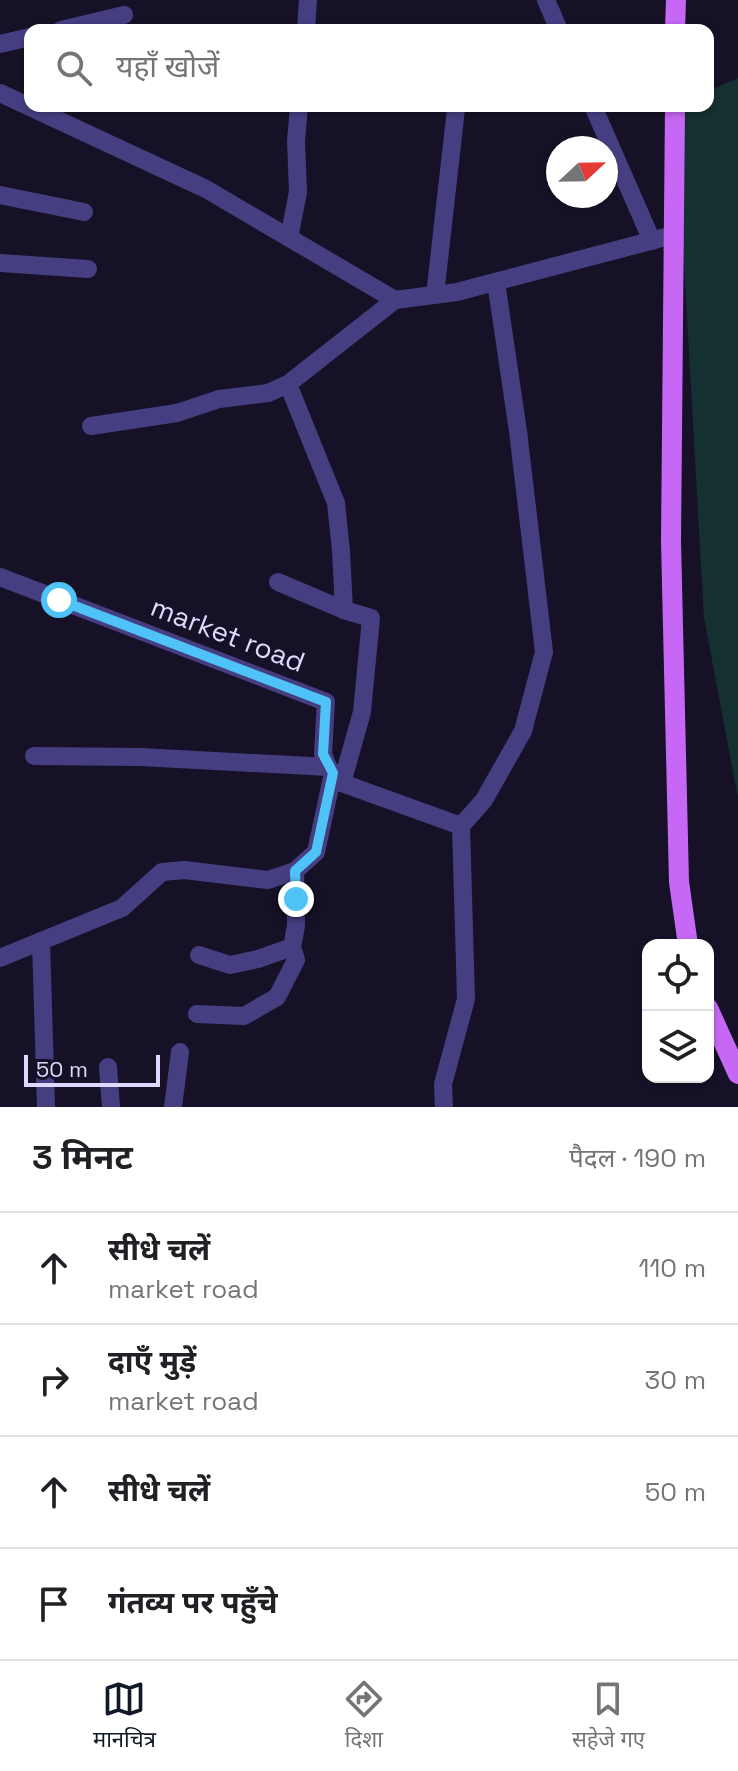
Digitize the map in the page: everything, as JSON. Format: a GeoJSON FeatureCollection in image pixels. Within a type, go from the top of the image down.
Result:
{"type":"FeatureCollection","features":[{"type":"Feature","properties":{"kind":"main road"},"geometry":{"type":"LineString","coordinates":[[675,24],[676,0]]}},
{"type":"Feature","properties":{"kind":"main road"},"geometry":{"type":"LineString","coordinates":[[675,112],[671,541],[679,882],[687,939]]}},
{"type":"Feature","properties":{"kind":"main road"},"geometry":{"type":"LineString","coordinates":[[709,1011],[738,1074]]}},
{"type":"Feature","properties":{"kind":"street"},"geometry":{"type":"LineString","coordinates":[[306,24],[308,0]]}},
{"type":"Feature","properties":{"kind":"street"},"geometry":{"type":"LineString","coordinates":[[546,0],[556,24]]}},
{"type":"Feature","properties":{"kind":"street"},"geometry":{"type":"LineString","coordinates":[[86,24],[124,15]]}},
{"type":"Feature","properties":{"kind":"street"},"geometry":{"type":"LineString","coordinates":[[0,44],[24,38]]}},
{"type":"Feature","properties":{"kind":"street"},"geometry":{"type":"LineString","coordinates":[[0,93],[24,104]]}},
{"type":"Feature","properties":{"kind":"street"},"geometry":{"type":"LineString","coordinates":[[41,112],[206,189],[395,300]]}},
{"type":"Feature","properties":{"kind":"street"},"geometry":{"type":"LineString","coordinates":[[289,238],[298,192],[298,112]]}},
{"type":"Feature","properties":{"kind":"street"},"geometry":{"type":"LineString","coordinates":[[435,295],[456,112]]}},
{"type":"Feature","properties":{"kind":"street"},"geometry":{"type":"LineString","coordinates":[[596,112],[652,241]]}},
{"type":"Feature","properties":{"kind":"street"},"geometry":{"type":"LineString","coordinates":[[0,195],[84,212]]}},
{"type":"Feature","properties":{"kind":"street"},"geometry":{"type":"LineString","coordinates":[[91,426],[177,413],[219,399],[268,393],[288,384],[395,300],[496,282],[673,235]]}},
{"type":"Feature","properties":{"kind":"street"},"geometry":{"type":"LineString","coordinates":[[0,263],[88,269]]}},
{"type":"Feature","properties":{"kind":"street"},"geometry":{"type":"LineString","coordinates":[[444,1107],[443,1084],[466,999],[461,826],[484,800],[523,731],[544,652],[518,431],[496,282]]}},
{"type":"Feature","properties":{"kind":"street"},"geometry":{"type":"LineString","coordinates":[[288,384],[336,503],[344,610]]}},
{"type":"Feature","properties":{"kind":"street","name":"market road"},"geometry":{"type":"LineString","coordinates":[[0,577],[326,702],[323,754],[334,775]]}},
{"type":"Feature","properties":{"kind":"street"},"geometry":{"type":"LineString","coordinates":[[0,958],[122,908],[162,872],[184,870],[268,880],[295,871],[316,852],[334,775],[362,712],[371,618],[278,582]]}},
{"type":"Feature","properties":{"kind":"street"},"geometry":{"type":"LineString","coordinates":[[34,756],[141,757],[334,775],[461,826]]}},
{"type":"Feature","properties":{"kind":"street"},"geometry":{"type":"LineString","coordinates":[[197,1014],[244,1016],[277,997],[296,960],[292,947],[296,926],[295,871]]}},
{"type":"Feature","properties":{"kind":"street"},"geometry":{"type":"LineString","coordinates":[[41,941],[46,1107]]}},
{"type":"Feature","properties":{"kind":"street"},"geometry":{"type":"LineString","coordinates":[[199,955],[230,965],[292,947]]}},
{"type":"Feature","properties":{"kind":"street"},"geometry":{"type":"LineString","coordinates":[[173,1107],[180,1052]]}},
{"type":"Feature","properties":{"kind":"street"},"geometry":{"type":"LineString","coordinates":[[108,1067],[111,1107]]}},
{"type":"Feature","properties":{"kind":"green space"},"geometry":{"type":"Polygon","coordinates":[[[738,78],[738,798],[704,618],[675,112],[714,112],[714,88],[738,78]]]}},
{"type":"Feature","properties":{"kind":"route"},"geometry":{"type":"LineString","coordinates":[[59,600],[326,702],[323,754],[333,773],[316,852],[295,871],[296,899]]}}]}
